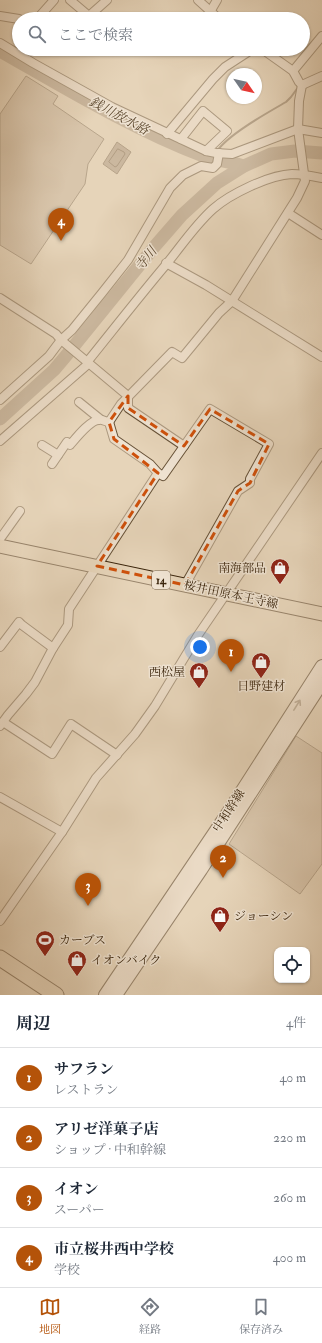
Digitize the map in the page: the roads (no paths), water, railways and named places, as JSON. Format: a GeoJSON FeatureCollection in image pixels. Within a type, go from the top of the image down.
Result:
{"type":"FeatureCollection","features":[{"type":"Feature","properties":{"kind":"highway"},"geometry":{"type":"LineString","coordinates":[[0,958],[56,995]]}},
{"type":"Feature","properties":{"kind":"main road","name":"桜井田原本王寺線"},"geometry":{"type":"LineString","coordinates":[[0,546],[322,614]]}},
{"type":"Feature","properties":{"kind":"main road","name":"中和幹線"},"geometry":{"type":"LineString","coordinates":[[105,995],[225,817],[322,666]]}},
{"type":"Feature","properties":{"kind":"main road","name":"中和幹線"},"geometry":{"type":"LineString","coordinates":[[116,995],[201,870],[322,683]]}},
{"type":"Feature","properties":{"kind":"street"},"geometry":{"type":"LineString","coordinates":[[43,12],[54,0]]}},
{"type":"Feature","properties":{"kind":"street"},"geometry":{"type":"LineString","coordinates":[[70,0],[84,12]]}},
{"type":"Feature","properties":{"kind":"street"},"geometry":{"type":"LineString","coordinates":[[94,12],[107,0]]}},
{"type":"Feature","properties":{"kind":"street"},"geometry":{"type":"LineString","coordinates":[[198,0],[210,12],[218,0]]}},
{"type":"Feature","properties":{"kind":"street"},"geometry":{"type":"LineString","coordinates":[[0,16],[12,18]]}},
{"type":"Feature","properties":{"kind":"street"},"geometry":{"type":"LineString","coordinates":[[310,50],[322,36]]}},
{"type":"Feature","properties":{"kind":"street"},"geometry":{"type":"LineString","coordinates":[[0,43],[12,50]]}},
{"type":"Feature","properties":{"kind":"street"},"geometry":{"type":"LineString","coordinates":[[21,56],[112,107],[167,134],[213,152],[232,154],[298,131],[322,133]]}},
{"type":"Feature","properties":{"kind":"street"},"geometry":{"type":"LineString","coordinates":[[167,134],[213,79],[225,67],[242,56]]}},
{"type":"Feature","properties":{"kind":"street"},"geometry":{"type":"LineString","coordinates":[[109,422],[128,396],[172,352],[182,358],[219,313],[232,301],[288,213],[303,186],[305,181],[298,131],[301,84],[293,71],[272,56]]}},
{"type":"Feature","properties":{"kind":"street"},"geometry":{"type":"LineString","coordinates":[[293,71],[305,56]]}},
{"type":"Feature","properties":{"kind":"street"},"geometry":{"type":"LineString","coordinates":[[301,84],[322,76]]}},
{"type":"Feature","properties":{"kind":"street"},"geometry":{"type":"LineString","coordinates":[[180,139],[203,111],[228,131],[213,152]]}},
{"type":"Feature","properties":{"kind":"street"},"geometry":{"type":"LineString","coordinates":[[0,400],[49,356],[72,330],[128,260],[170,188],[182,175],[201,166],[213,168],[217,164],[213,152]]}},
{"type":"Feature","properties":{"kind":"street"},"geometry":{"type":"LineString","coordinates":[[0,441],[87,365],[86,360],[198,224],[213,209],[246,188],[275,177],[303,172],[322,178]]}},
{"type":"Feature","properties":{"kind":"street"},"geometry":{"type":"LineString","coordinates":[[288,213],[322,236]]}},
{"type":"Feature","properties":{"kind":"street"},"geometry":{"type":"LineString","coordinates":[[166,264],[232,301],[322,358]]}},
{"type":"Feature","properties":{"kind":"street"},"geometry":{"type":"LineString","coordinates":[[0,298],[56,334],[62,341],[128,396],[128,408],[184,446]]}},
{"type":"Feature","properties":{"kind":"street"},"geometry":{"type":"LineString","coordinates":[[79,402],[100,420]]}},
{"type":"Feature","properties":{"kind":"street"},"geometry":{"type":"LineString","coordinates":[[109,422],[114,439],[150,464],[163,476],[210,409],[269,444],[250,479],[250,483],[238,492],[186,585]]}},
{"type":"Feature","properties":{"kind":"street"},"geometry":{"type":"LineString","coordinates":[[52,464],[67,442],[70,445],[92,422],[100,420],[109,422]]}},
{"type":"Feature","properties":{"kind":"street"},"geometry":{"type":"LineString","coordinates":[[42,445],[58,455]]}},
{"type":"Feature","properties":{"kind":"street"},"geometry":{"type":"LineString","coordinates":[[0,921],[62,832],[96,778],[136,734],[198,636],[322,453]]}},
{"type":"Feature","properties":{"kind":"street"},"geometry":{"type":"LineString","coordinates":[[117,755],[72,724],[52,754],[2,724],[35,682],[53,648],[68,625],[69,608],[158,473]]}},
{"type":"Feature","properties":{"kind":"street"},"geometry":{"type":"LineString","coordinates":[[0,539],[20,511]]}},
{"type":"Feature","properties":{"kind":"street"},"geometry":{"type":"LineString","coordinates":[[0,647],[19,622],[53,648]]}},
{"type":"Feature","properties":{"kind":"street"},"geometry":{"type":"LineString","coordinates":[[0,797],[62,832]]}},
{"type":"Feature","properties":{"kind":"water"},"geometry":{"type":"Polygon","coordinates":[[[117,142],[131,152],[117,174],[103,164],[117,142]]]}},
{"type":"Feature","properties":{"kind":"waterway","name":"銭川放水路"},"geometry":{"type":"LineString","coordinates":[[0,51],[99,107],[150,133],[203,156],[244,166]]}},
{"type":"Feature","properties":{"kind":"waterway"},"geometry":{"type":"LineString","coordinates":[[217,151],[239,131],[286,102],[299,86]]}},
{"type":"Feature","properties":{"kind":"waterway","name":"寺川"},"geometry":{"type":"LineString","coordinates":[[0,419],[54,370],[182,215],[217,183],[244,166],[271,154],[295,151],[322,153]]}},
{"type":"Feature","properties":{"kind":"place","name":"市立桜井西中学校"},"geometry":{"type":"Point","coordinates":[61,241]}},
{"type":"Feature","properties":{"kind":"place","name":"南海部品"},"geometry":{"type":"Point","coordinates":[280,585]}},
{"type":"Feature","properties":{"kind":"place","name":"サフラン"},"geometry":{"type":"Point","coordinates":[231,672]}},
{"type":"Feature","properties":{"kind":"place","name":"日野建材"},"geometry":{"type":"Point","coordinates":[261,679]}},
{"type":"Feature","properties":{"kind":"place","name":"西松屋"},"geometry":{"type":"Point","coordinates":[199,689]}},
{"type":"Feature","properties":{"kind":"place","name":"アリゼ洋菓子店"},"geometry":{"type":"Point","coordinates":[223,878]}},
{"type":"Feature","properties":{"kind":"place","name":"イオン"},"geometry":{"type":"Point","coordinates":[88,906]}},
{"type":"Feature","properties":{"kind":"place","name":"ジョーシン"},"geometry":{"type":"Point","coordinates":[220,933]}},
{"type":"Feature","properties":{"kind":"place","name":"カーブス"},"geometry":{"type":"Point","coordinates":[45,957]}},
{"type":"Feature","properties":{"kind":"place","name":"イオンバイク"},"geometry":{"type":"Point","coordinates":[77,977]}}]}
